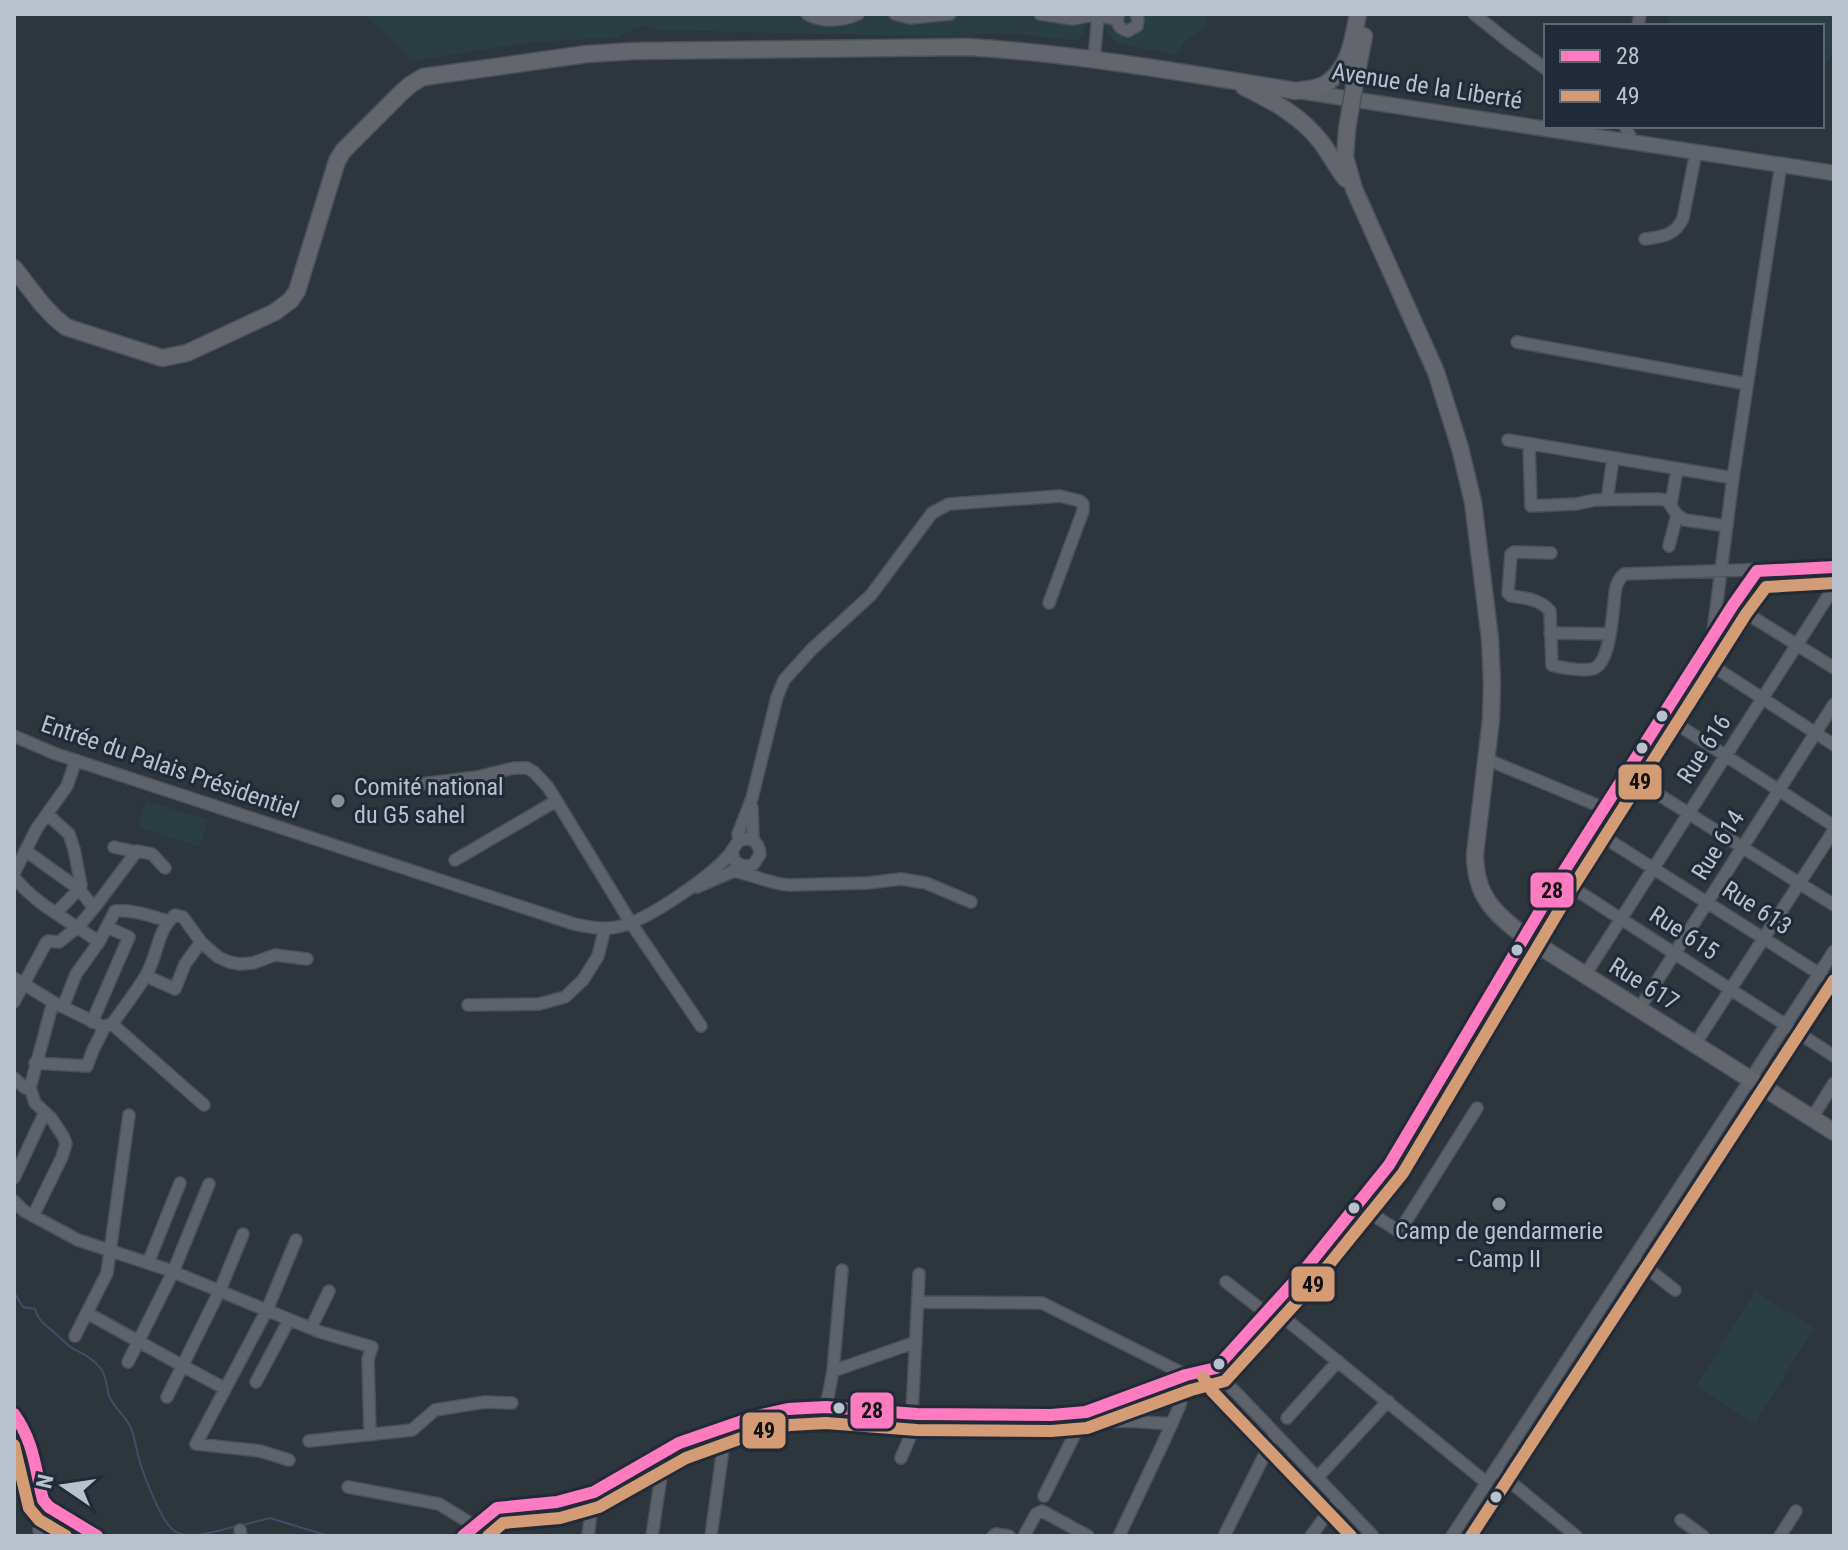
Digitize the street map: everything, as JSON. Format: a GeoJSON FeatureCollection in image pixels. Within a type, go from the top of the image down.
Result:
{"type":"FeatureCollection","features":[{"type":"Feature","properties":{"kind":"highway"},"geometry":{"type":"LineString","coordinates":[[1354,189],[1345,157],[1365,16]]}},
{"type":"Feature","properties":{"kind":"highway"},"geometry":{"type":"LineString","coordinates":[[1296,91],[1328,83],[1347,59],[1365,16]]}},
{"type":"Feature","properties":{"kind":"highway"},"geometry":{"type":"LineString","coordinates":[[14,268],[41,303],[66,327],[146,354],[169,358],[187,353],[262,318],[291,300],[297,291],[337,161],[410,85],[423,77],[587,54],[688,49],[968,47],[1094,59],[1228,80],[1270,100],[1299,120],[1321,141],[1354,189]]}},
{"type":"Feature","properties":{"kind":"highway","name":"Avenue de la Liberté"},"geometry":{"type":"LineString","coordinates":[[1228,80],[1296,91]]}},
{"type":"Feature","properties":{"kind":"highway","name":"Rue 617"},"geometry":{"type":"LineString","coordinates":[[1354,189],[1436,372],[1473,502],[1490,639],[1491,719],[1475,868],[1486,901],[1499,917],[1525,937],[1834,1132]]}},
{"type":"Feature","properties":{"kind":"main road","name":"Avenue de la Liberté"},"geometry":{"type":"LineString","coordinates":[[1296,91],[1544,124]]}},
{"type":"Feature","properties":{"kind":"main road","name":"Avenue de la Liberté"},"geometry":{"type":"LineString","coordinates":[[1573,128],[1629,131],[1696,152],[1834,173]]}},
{"type":"Feature","properties":{"kind":"street"},"geometry":{"type":"LineString","coordinates":[[807,14],[826,20],[848,19],[858,14]]}},
{"type":"Feature","properties":{"kind":"street"},"geometry":{"type":"LineString","coordinates":[[895,14],[930,18],[950,14]]}},
{"type":"Feature","properties":{"kind":"street"},"geometry":{"type":"LineString","coordinates":[[1040,14],[1073,19],[1093,15],[1118,16],[1119,26],[1128,31],[1137,26],[1136,14]]}},
{"type":"Feature","properties":{"kind":"street"},"geometry":{"type":"LineString","coordinates":[[1474,14],[1544,68]]}},
{"type":"Feature","properties":{"kind":"street"},"geometry":{"type":"LineString","coordinates":[[1094,59],[1098,16]]}},
{"type":"Feature","properties":{"kind":"street"},"geometry":{"type":"LineString","coordinates":[[1645,239],[1671,234],[1679,228],[1696,152]]}},
{"type":"Feature","properties":{"kind":"street"},"geometry":{"type":"LineString","coordinates":[[1713,637],[1733,478],[1781,164]]}},
{"type":"Feature","properties":{"kind":"street"},"geometry":{"type":"LineString","coordinates":[[1517,342],[1747,384]]}},
{"type":"Feature","properties":{"kind":"street"},"geometry":{"type":"LineString","coordinates":[[1508,440],[1733,478]]}},
{"type":"Feature","properties":{"kind":"street"},"geometry":{"type":"LineString","coordinates":[[1529,444],[1531,506],[1607,500],[1667,500],[1685,520],[1727,526]]}},
{"type":"Feature","properties":{"kind":"street"},"geometry":{"type":"LineString","coordinates":[[1607,500],[1613,458]]}},
{"type":"Feature","properties":{"kind":"street"},"geometry":{"type":"LineString","coordinates":[[1669,546],[1677,469]]}},
{"type":"Feature","properties":{"kind":"street"},"geometry":{"type":"LineString","coordinates":[[760,854],[754,864],[746,867],[734,860],[738,834],[752,798],[784,680],[812,649],[871,595],[932,513],[949,504],[1060,496],[1080,501],[1083,511],[1049,603]]}},
{"type":"Feature","properties":{"kind":"street"},"geometry":{"type":"LineString","coordinates":[[1551,553],[1511,554],[1508,593],[1530,599],[1550,611],[1552,665],[1590,670],[1602,662],[1610,634],[1617,582],[1624,574],[1834,567]]}},
{"type":"Feature","properties":{"kind":"street"},"geometry":{"type":"LineString","coordinates":[[1044,1496],[1084,1417],[1186,1375],[1216,1368],[1302,1273],[1389,1165],[1559,879],[1757,571]]}},
{"type":"Feature","properties":{"kind":"street","name":"Rue 616"},"geometry":{"type":"LineString","coordinates":[[1585,975],[1834,588]]}},
{"type":"Feature","properties":{"kind":"street"},"geometry":{"type":"LineString","coordinates":[[1733,605],[1834,668]]}},
{"type":"Feature","properties":{"kind":"street"},"geometry":{"type":"LineString","coordinates":[[1550,633],[1610,634]]}},
{"type":"Feature","properties":{"kind":"street"},"geometry":{"type":"LineString","coordinates":[[1699,657],[1834,745]]}},
{"type":"Feature","properties":{"kind":"street","name":"Rue 614"},"geometry":{"type":"LineString","coordinates":[[1639,1009],[1834,704]]}},
{"type":"Feature","properties":{"kind":"street"},"geometry":{"type":"LineString","coordinates":[[1663,715],[1834,828],[1695,1044]]}},
{"type":"Feature","properties":{"kind":"street","name":"Entrée du Palais Présidentiel"},"geometry":{"type":"LineString","coordinates":[[14,736],[76,760],[574,924],[605,928],[631,923],[675,898],[746,867]]}},
{"type":"Feature","properties":{"kind":"street"},"geometry":{"type":"LineString","coordinates":[[1486,759],[1604,808]]}},
{"type":"Feature","properties":{"kind":"street"},"geometry":{"type":"LineString","coordinates":[[76,760],[67,786],[47,814],[14,875],[40,903],[99,942]]}},
{"type":"Feature","properties":{"kind":"street"},"geometry":{"type":"LineString","coordinates":[[421,784],[477,777],[514,768],[527,768],[534,772],[548,787],[631,923],[701,1026]]}},
{"type":"Feature","properties":{"kind":"street"},"geometry":{"type":"LineString","coordinates":[[1626,774],[1834,905]]}},
{"type":"Feature","properties":{"kind":"street"},"geometry":{"type":"LineString","coordinates":[[752,798],[753,840]]}},
{"type":"Feature","properties":{"kind":"street"},"geometry":{"type":"LineString","coordinates":[[455,860],[556,801]]}},
{"type":"Feature","properties":{"kind":"street"},"geometry":{"type":"LineString","coordinates":[[47,814],[69,834],[81,885],[57,912]]}},
{"type":"Feature","properties":{"kind":"street","name":"Rue 613"},"geometry":{"type":"LineString","coordinates":[[1591,829],[1834,983]]}},
{"type":"Feature","properties":{"kind":"street"},"geometry":{"type":"LineString","coordinates":[[736,845],[753,840],[758,845],[767,872],[776,884]]}},
{"type":"Feature","properties":{"kind":"street","name":"Entrée du Palais Présidentiel"},"geometry":{"type":"LineString","coordinates":[[675,898],[717,866],[736,845]]}},
{"type":"Feature","properties":{"kind":"street"},"geometry":{"type":"LineString","coordinates":[[114,847],[152,854],[165,868]]}},
{"type":"Feature","properties":{"kind":"street"},"geometry":{"type":"LineString","coordinates":[[26,851],[79,889],[94,908]]}},
{"type":"Feature","properties":{"kind":"street"},"geometry":{"type":"LineString","coordinates":[[14,1002],[19,981],[46,943],[59,942],[78,927],[136,852]]}},
{"type":"Feature","properties":{"kind":"street"},"geometry":{"type":"LineString","coordinates":[[733,871],[776,884],[835,885],[901,879],[926,883],[971,902]]}},
{"type":"Feature","properties":{"kind":"street","name":"Rue 615"},"geometry":{"type":"LineString","coordinates":[[1559,879],[1834,1056]]}},
{"type":"Feature","properties":{"kind":"street"},"geometry":{"type":"LineString","coordinates":[[33,1216],[66,1144],[45,1112],[35,1103],[30,1088],[35,1063],[58,1005],[115,911],[123,910],[168,921]]}},
{"type":"Feature","properties":{"kind":"street"},"geometry":{"type":"LineString","coordinates":[[35,1063],[87,1066],[108,1025],[146,976],[160,936],[175,915],[183,917],[201,942],[218,957],[240,964],[275,955],[307,959]]}},
{"type":"Feature","properties":{"kind":"street"},"geometry":{"type":"LineString","coordinates":[[92,1022],[129,937],[107,927]]}},
{"type":"Feature","properties":{"kind":"street"},"geometry":{"type":"LineString","coordinates":[[468,1005],[539,1004],[565,997],[583,980],[598,956],[605,928]]}},
{"type":"Feature","properties":{"kind":"street"},"geometry":{"type":"LineString","coordinates":[[146,976],[175,989],[185,964],[201,942]]}},
{"type":"Feature","properties":{"kind":"street"},"geometry":{"type":"LineString","coordinates":[[1452,1536],[1834,951]]}},
{"type":"Feature","properties":{"kind":"street"},"geometry":{"type":"LineString","coordinates":[[19,981],[92,1022],[108,1025],[204,1105]]}},
{"type":"Feature","properties":{"kind":"street"},"geometry":{"type":"LineString","coordinates":[[14,1078],[25,1088],[30,1088]]}},
{"type":"Feature","properties":{"kind":"street"},"geometry":{"type":"LineString","coordinates":[[1812,1118],[1834,1083]]}},
{"type":"Feature","properties":{"kind":"street"},"geometry":{"type":"LineString","coordinates":[[1357,1205],[1397,1230],[1401,1229],[1477,1108]]}},
{"type":"Feature","properties":{"kind":"street"},"geometry":{"type":"LineString","coordinates":[[14,1178],[45,1112]]}},
{"type":"Feature","properties":{"kind":"street"},"geometry":{"type":"LineString","coordinates":[[75,1336],[107,1273],[129,1115]]}},
{"type":"Feature","properties":{"kind":"street"},"geometry":{"type":"LineString","coordinates":[[148,1263],[180,1183]]}},
{"type":"Feature","properties":{"kind":"street"},"geometry":{"type":"LineString","coordinates":[[128,1362],[173,1272],[209,1184]]}},
{"type":"Feature","properties":{"kind":"street"},"geometry":{"type":"LineString","coordinates":[[14,1201],[24,1211],[78,1240],[173,1272],[289,1320],[372,1347],[368,1359],[370,1435]]}},
{"type":"Feature","properties":{"kind":"street"},"geometry":{"type":"LineString","coordinates":[[167,1397],[220,1290],[243,1234]]}},
{"type":"Feature","properties":{"kind":"street"},"geometry":{"type":"LineString","coordinates":[[289,1460],[260,1451],[196,1444],[267,1310],[296,1240]]}},
{"type":"Feature","properties":{"kind":"street"},"geometry":{"type":"LineString","coordinates":[[1634,1258],[1675,1290]]}},
{"type":"Feature","properties":{"kind":"street"},"geometry":{"type":"LineString","coordinates":[[826,1407],[833,1371],[842,1270]]}},
{"type":"Feature","properties":{"kind":"street"},"geometry":{"type":"LineString","coordinates":[[901,1458],[913,1430],[919,1274]]}},
{"type":"Feature","properties":{"kind":"street"},"geometry":{"type":"LineString","coordinates":[[1226,1282],[1338,1361],[1487,1483]]}},
{"type":"Feature","properties":{"kind":"street"},"geometry":{"type":"LineString","coordinates":[[311,1328],[329,1291]]}},
{"type":"Feature","properties":{"kind":"street"},"geometry":{"type":"LineString","coordinates":[[918,1302],[1042,1303],[1186,1375]]}},
{"type":"Feature","properties":{"kind":"street"},"geometry":{"type":"LineString","coordinates":[[87,1313],[224,1388]]}},
{"type":"Feature","properties":{"kind":"street"},"geometry":{"type":"LineString","coordinates":[[256,1382],[289,1320]]}},
{"type":"Feature","properties":{"kind":"street"},"geometry":{"type":"LineString","coordinates":[[833,1371],[916,1342]]}},
{"type":"Feature","properties":{"kind":"street"},"geometry":{"type":"LineString","coordinates":[[1287,1418],[1338,1361]]}},
{"type":"Feature","properties":{"kind":"street"},"geometry":{"type":"LineString","coordinates":[[1216,1368],[1373,1536]]}},
{"type":"Feature","properties":{"kind":"street"},"geometry":{"type":"LineString","coordinates":[[1119,1536],[1180,1405],[1186,1375]]}},
{"type":"Feature","properties":{"kind":"street"},"geometry":{"type":"LineString","coordinates":[[1317,1478],[1388,1401]]}},
{"type":"Feature","properties":{"kind":"street"},"geometry":{"type":"LineString","coordinates":[[309,1441],[412,1430],[435,1410],[485,1402],[512,1403]]}},
{"type":"Feature","properties":{"kind":"street"},"geometry":{"type":"LineString","coordinates":[[463,1536],[497,1508],[557,1502],[594,1492],[679,1443],[757,1416],[788,1409],[826,1407],[914,1414],[1051,1415],[1172,1424]]}},
{"type":"Feature","properties":{"kind":"street"},"geometry":{"type":"LineString","coordinates":[[14,1414],[31,1441],[43,1500],[91,1535]]}},
{"type":"Feature","properties":{"kind":"street"},"geometry":{"type":"LineString","coordinates":[[711,1536],[726,1427]]}},
{"type":"Feature","properties":{"kind":"street"},"geometry":{"type":"LineString","coordinates":[[1224,1536],[1275,1434]]}},
{"type":"Feature","properties":{"kind":"street"},"geometry":{"type":"LineString","coordinates":[[652,1536],[665,1450]]}},
{"type":"Feature","properties":{"kind":"street"},"geometry":{"type":"LineString","coordinates":[[1496,1470],[1576,1536]]}},
{"type":"Feature","properties":{"kind":"street"},"geometry":{"type":"LineString","coordinates":[[348,1487],[439,1504],[475,1526]]}},
{"type":"Feature","properties":{"kind":"street"},"geometry":{"type":"LineString","coordinates":[[588,1536],[594,1492]]}},
{"type":"Feature","properties":{"kind":"street"},"geometry":{"type":"LineString","coordinates":[[1311,1536],[1337,1500]]}},
{"type":"Feature","properties":{"kind":"street"},"geometry":{"type":"LineString","coordinates":[[1024,1536],[1036,1514],[1042,1511],[1088,1536]]}},
{"type":"Feature","properties":{"kind":"street"},"geometry":{"type":"LineString","coordinates":[[1780,1536],[1796,1511]]}},
{"type":"Feature","properties":{"kind":"street"},"geometry":{"type":"LineString","coordinates":[[1681,1520],[1703,1536]]}},
{"type":"Feature","properties":{"kind":"street"},"geometry":{"type":"LineString","coordinates":[[993,1536],[1009,1536]]}},
{"type":"Feature","properties":{"kind":"green space"},"geometry":{"type":"Polygon","coordinates":[[[364,14],[1209,14],[1205,29],[1183,42],[1178,55],[1118,44],[1099,20],[1088,19],[1084,32],[1077,40],[1011,33],[919,36],[655,30],[644,26],[619,37],[526,43],[412,61],[364,14]]]}},
{"type":"Feature","properties":{"kind":"green space"},"geometry":{"type":"Polygon","coordinates":[[[1668,14],[1831,14],[1834,44],[1824,68],[1824,24],[1667,24],[1668,14]]]}},
{"type":"Feature","properties":{"kind":"green space"},"geometry":{"type":"Polygon","coordinates":[[[146,801],[208,820],[200,847],[138,827],[146,801]]]}},
{"type":"Feature","properties":{"kind":"green space"},"geometry":{"type":"Polygon","coordinates":[[[1755,1291],[1814,1328],[1755,1424],[1696,1386],[1755,1291]]]}},
{"type":"Feature","properties":{"kind":"waterway"},"geometry":{"type":"LineString","coordinates":[[14,1292],[23,1307],[35,1309],[44,1324],[70,1347],[91,1359],[103,1372],[110,1398],[131,1428],[151,1492],[172,1529],[194,1535],[237,1526]]}},
{"type":"Feature","properties":{"kind":"waterway"},"geometry":{"type":"LineString","coordinates":[[243,1525],[270,1518],[329,1536]]}},
{"type":"Feature","properties":{"kind":"transit line","name":"28"},"geometry":{"type":"LineString","coordinates":[[1757,571],[1834,567]]}},
{"type":"Feature","properties":{"kind":"transit line","name":"28"},"geometry":{"type":"LineString","coordinates":[[463,1536],[497,1508],[557,1502],[594,1492],[679,1443],[757,1416],[788,1409],[826,1407],[917,1414],[1051,1415],[1086,1412],[1186,1375],[1216,1368],[1302,1273],[1389,1165],[1559,879],[1757,571]]}},
{"type":"Feature","properties":{"kind":"transit line","name":"49"},"geometry":{"type":"LineString","coordinates":[[488,1536],[503,1523],[560,1518],[599,1507],[686,1458],[761,1431],[790,1425],[826,1423],[917,1430],[1051,1431],[1087,1428],[1191,1390],[1225,1381],[1314,1283],[1403,1173],[1573,887],[1766,587],[1834,583]]}},
{"type":"Feature","properties":{"kind":"transit line","name":"49"},"geometry":{"type":"LineString","coordinates":[[1471,1536],[1834,980]]}},
{"type":"Feature","properties":{"kind":"transit line","name":"49"},"geometry":{"type":"LineString","coordinates":[[1203,1377],[1212,1391],[1351,1536]]}},
{"type":"Feature","properties":{"kind":"transit line","name":"28"},"geometry":{"type":"LineString","coordinates":[[14,1414],[30,1445],[43,1500],[49,1507],[97,1536]]}},
{"type":"Feature","properties":{"kind":"transit line","name":"49"},"geometry":{"type":"LineString","coordinates":[[14,1445],[29,1508],[39,1520],[66,1536]]}},
{"type":"Feature","properties":{"kind":"place","name":"Comité national du G5 sahel"},"geometry":{"type":"Point","coordinates":[338,801]}},
{"type":"Feature","properties":{"kind":"place","name":"Camp de gendarmerie - Camp II"},"geometry":{"type":"Point","coordinates":[1499,1204]}}]}
